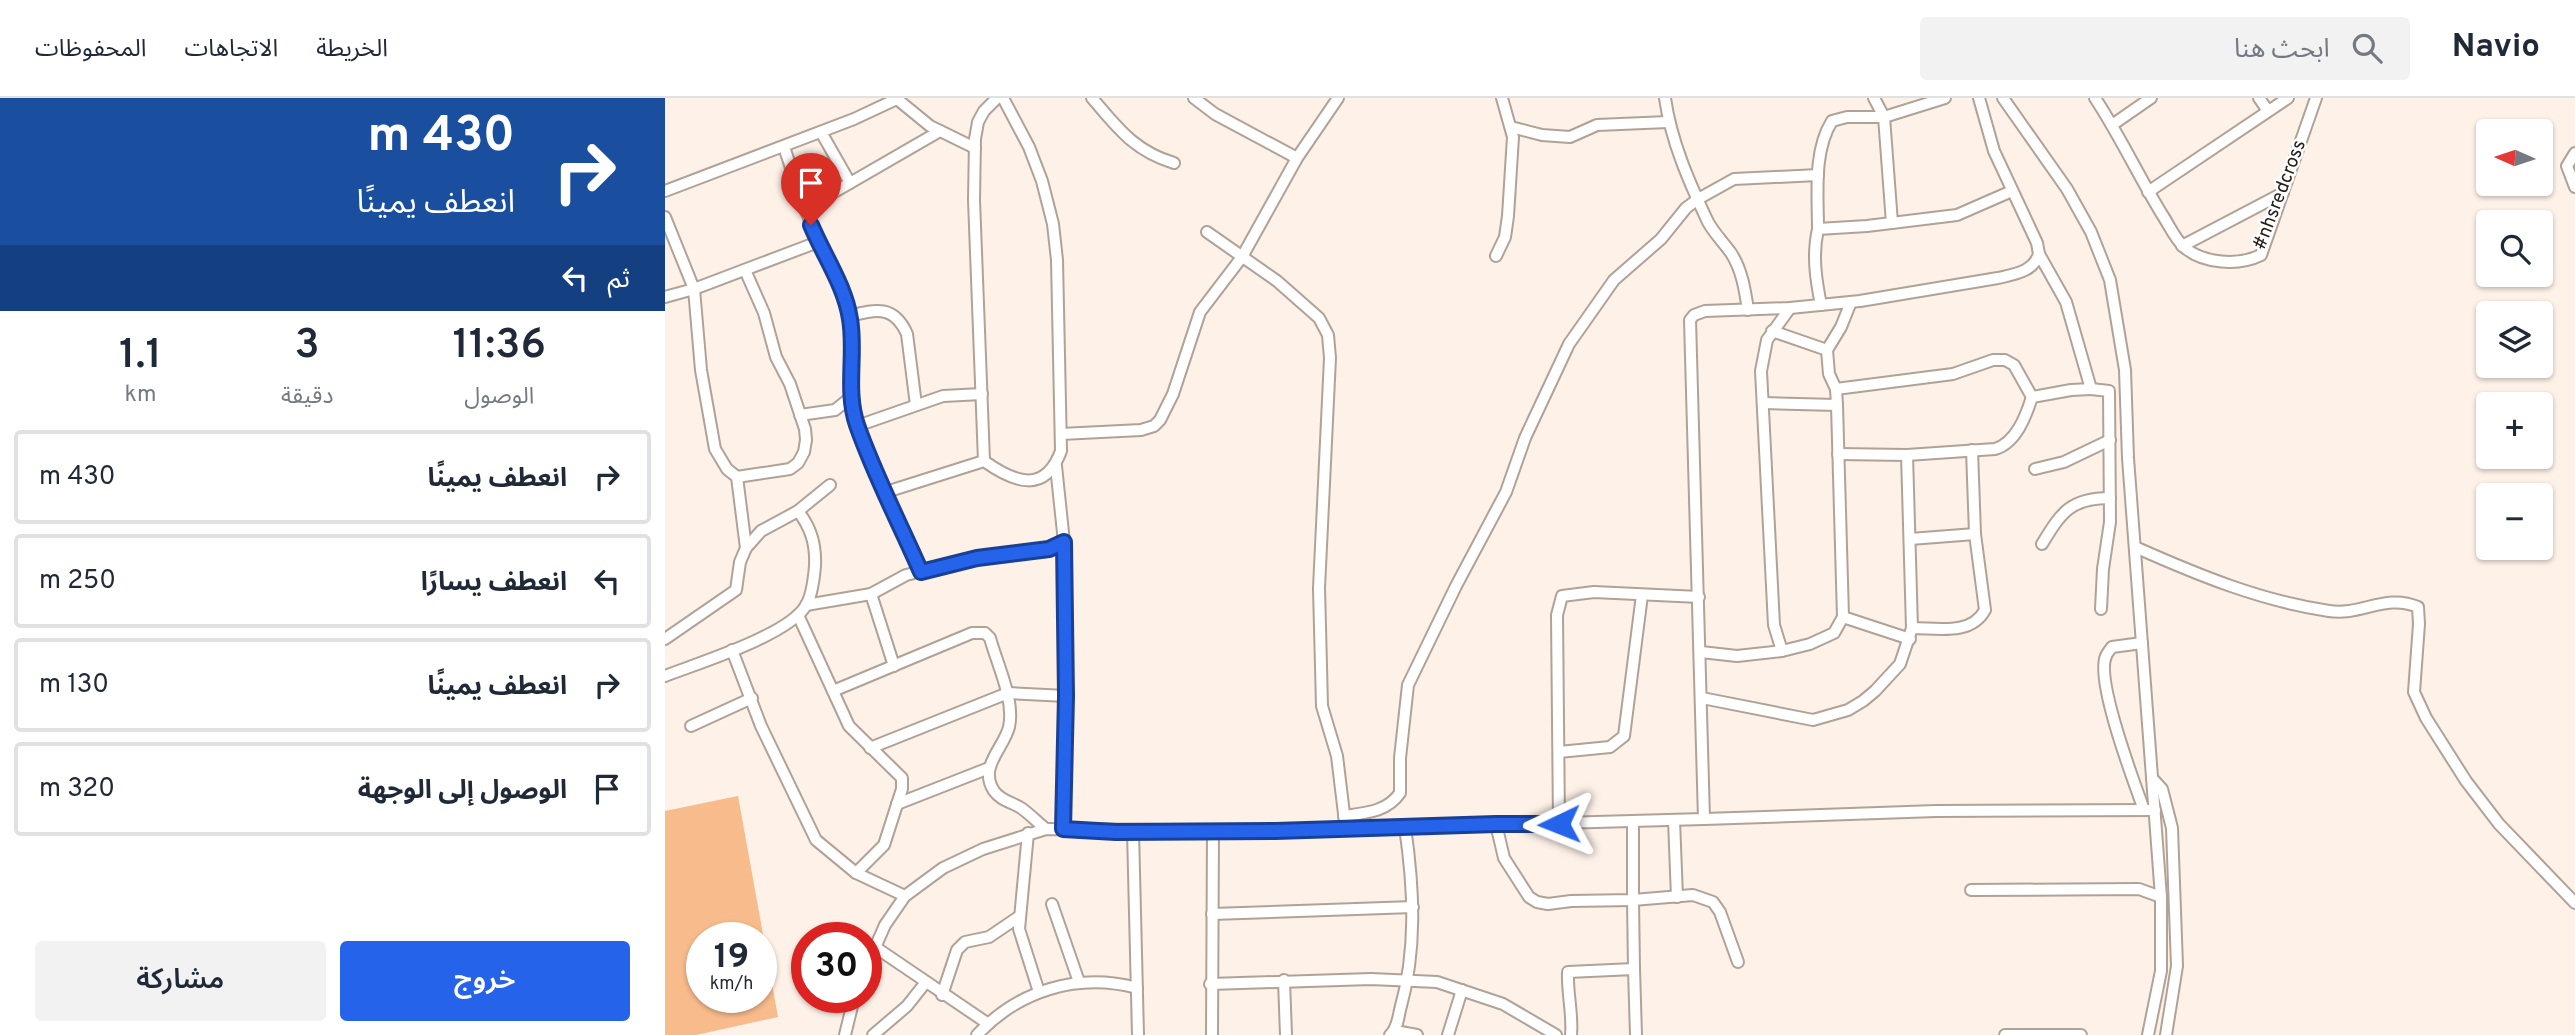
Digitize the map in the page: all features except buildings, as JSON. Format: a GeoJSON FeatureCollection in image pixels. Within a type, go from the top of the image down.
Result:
{"type":"FeatureCollection","features":[{"type":"Feature","properties":{"kind":"street"},"geometry":{"type":"LineString","coordinates":[[665,191],[854,120],[898,98],[921,120],[975,148]]}},
{"type":"Feature","properties":{"kind":"street"},"geometry":{"type":"LineString","coordinates":[[984,461],[974,200],[975,148],[978,122],[984,111],[997,98]]}},
{"type":"Feature","properties":{"kind":"street"},"geometry":{"type":"LineString","coordinates":[[984,461],[999,472],[1022,480],[1035,480],[1048,475],[1056,466],[1061,451],[1057,260],[1053,224],[1042,181],[1029,147],[1003,98]]}},
{"type":"Feature","properties":{"kind":"street"},"geometry":{"type":"LineString","coordinates":[[1092,98],[1114,124],[1142,150],[1174,163]]}},
{"type":"Feature","properties":{"kind":"street"},"geometry":{"type":"LineString","coordinates":[[1194,98],[1215,114],[1297,158]]}},
{"type":"Feature","properties":{"kind":"street"},"geometry":{"type":"LineString","coordinates":[[1061,434],[1141,430],[1154,426],[1160,420],[1173,394],[1200,312],[1242,257],[1297,158],[1338,98]]}},
{"type":"Feature","properties":{"kind":"street"},"geometry":{"type":"LineString","coordinates":[[1496,256],[1505,237],[1508,216],[1513,137],[1502,98]]}},
{"type":"Feature","properties":{"kind":"street"},"geometry":{"type":"LineString","coordinates":[[1665,98],[1668,122],[1683,167],[1710,225],[1732,255],[1743,279],[1748,310]]}},
{"type":"Feature","properties":{"kind":"street"},"geometry":{"type":"LineString","coordinates":[[1874,98],[1884,117],[1892,223]]}},
{"type":"Feature","properties":{"kind":"street"},"geometry":{"type":"LineString","coordinates":[[1821,305],[1815,272],[1815,243],[1818,229],[1818,175],[1826,130],[1832,121],[1847,117],[1884,117],[1945,98]]}},
{"type":"Feature","properties":{"kind":"street"},"geometry":{"type":"LineString","coordinates":[[1979,98],[1994,151],[2039,254],[2066,302],[2091,390]]}},
{"type":"Feature","properties":{"kind":"street"},"geometry":{"type":"LineString","coordinates":[[2003,98],[2067,189],[2091,232],[2110,280],[2125,370],[2124,390],[2152,778],[2149,810]]}},
{"type":"Feature","properties":{"kind":"street"},"geometry":{"type":"LineString","coordinates":[[2095,98],[2182,246],[2283,193]]}},
{"type":"Feature","properties":{"kind":"street"},"geometry":{"type":"LineString","coordinates":[[2112,125],[2151,98]]}},
{"type":"Feature","properties":{"kind":"street"},"geometry":{"type":"LineString","coordinates":[[2259,98],[2268,111]]}},
{"type":"Feature","properties":{"kind":"street"},"geometry":{"type":"LineString","coordinates":[[2148,192],[2288,98]]}},
{"type":"Feature","properties":{"kind":"street","name":"#nhsredcross"},"geometry":{"type":"LineString","coordinates":[[2182,246],[2196,255],[2223,261],[2249,261],[2261,255],[2316,98]]}},
{"type":"Feature","properties":{"kind":"street"},"geometry":{"type":"LineString","coordinates":[[1511,127],[1542,135],[1570,137],[1597,125],[1668,122]]}},
{"type":"Feature","properties":{"kind":"street"},"geometry":{"type":"LineString","coordinates":[[805,209],[940,131]]}},
{"type":"Feature","properties":{"kind":"street"},"geometry":{"type":"LineString","coordinates":[[821,132],[850,183]]}},
{"type":"Feature","properties":{"kind":"street"},"geometry":{"type":"LineString","coordinates":[[785,146],[805,209],[844,296],[850,316],[853,338],[850,398],[857,426],[921,572]]}},
{"type":"Feature","properties":{"kind":"street"},"geometry":{"type":"LineString","coordinates":[[2575,153],[2567,166],[2575,187]]}},
{"type":"Feature","properties":{"kind":"street"},"geometry":{"type":"LineString","coordinates":[[1344,816],[1376,811],[1394,801],[1400,793],[1400,758],[1408,685],[1455,586],[1506,492],[1525,438],[1569,344],[1614,280],[1661,239],[1686,208],[1734,179],[1818,175]]}},
{"type":"Feature","properties":{"kind":"street"},"geometry":{"type":"LineString","coordinates":[[1818,229],[1957,215],[2012,191]]}},
{"type":"Feature","properties":{"kind":"street"},"geometry":{"type":"LineString","coordinates":[[665,217],[694,289],[701,370],[715,449],[727,469],[737,477],[746,548]]}},
{"type":"Feature","properties":{"kind":"street"},"geometry":{"type":"LineString","coordinates":[[1207,232],[1277,281],[1319,318],[1328,335],[1330,358],[1319,588],[1322,706],[1337,756],[1345,829]]}},
{"type":"Feature","properties":{"kind":"street"},"geometry":{"type":"LineString","coordinates":[[665,297],[694,289],[818,242]]}},
{"type":"Feature","properties":{"kind":"street"},"geometry":{"type":"LineString","coordinates":[[1704,819],[1690,320],[1693,315],[1705,311],[1790,308],[1851,302],[2019,273],[2031,267],[2039,254]]}},
{"type":"Feature","properties":{"kind":"street"},"geometry":{"type":"LineString","coordinates":[[737,477],[790,469],[798,463],[806,440],[790,384],[776,357],[764,313],[745,270]]}},
{"type":"Feature","properties":{"kind":"street"},"geometry":{"type":"LineString","coordinates":[[1701,652],[1737,656],[1782,652],[1834,633],[1843,617],[1837,405],[1836,389],[1829,374],[1827,350],[1841,327],[1851,302]]}},
{"type":"Feature","properties":{"kind":"street"},"geometry":{"type":"LineString","coordinates":[[1782,652],[1774,625],[1761,371],[1764,350],[1772,331],[1790,308]]}},
{"type":"Feature","properties":{"kind":"street"},"geometry":{"type":"LineString","coordinates":[[850,316],[883,310],[894,316],[903,326],[907,334],[916,405]]}},
{"type":"Feature","properties":{"kind":"street"},"geometry":{"type":"LineString","coordinates":[[1772,331],[1827,350]]}},
{"type":"Feature","properties":{"kind":"street"},"geometry":{"type":"LineString","coordinates":[[1836,389],[1953,374],[1993,360],[2005,360],[2014,366],[2032,397],[2025,419],[2004,446],[1907,455],[1838,454]]}},
{"type":"Feature","properties":{"kind":"street"},"geometry":{"type":"LineString","coordinates":[[2032,397],[2071,390],[2124,390]]}},
{"type":"Feature","properties":{"kind":"street"},"geometry":{"type":"LineString","coordinates":[[2101,608],[2103,569],[2110,523],[2109,391]]}},
{"type":"Feature","properties":{"kind":"street"},"geometry":{"type":"LineString","coordinates":[[857,426],[943,396],[982,394]]}},
{"type":"Feature","properties":{"kind":"street"},"geometry":{"type":"LineString","coordinates":[[800,415],[835,410],[850,398]]}},
{"type":"Feature","properties":{"kind":"street"},"geometry":{"type":"LineString","coordinates":[[1764,403],[1837,405]]}},
{"type":"Feature","properties":{"kind":"street"},"geometry":{"type":"LineString","coordinates":[[2035,469],[2064,463],[2110,440]]}},
{"type":"Feature","properties":{"kind":"street"},"geometry":{"type":"LineString","coordinates":[[1843,617],[1911,633],[1967,628],[1980,619],[1985,610],[1975,534],[1972,450]]}},
{"type":"Feature","properties":{"kind":"street"},"geometry":{"type":"LineString","coordinates":[[1702,698],[1813,720],[1848,710],[1875,691],[1900,664],[1911,633],[1907,455]]}},
{"type":"Feature","properties":{"kind":"street"},"geometry":{"type":"LineString","coordinates":[[886,492],[984,461]]}},
{"type":"Feature","properties":{"kind":"street"},"geometry":{"type":"LineString","coordinates":[[1056,466],[1064,542],[1066,696],[1063,829]]}},
{"type":"Feature","properties":{"kind":"street"},"geometry":{"type":"LineString","coordinates":[[665,639],[736,590],[740,562],[746,548],[761,531],[798,510],[830,485]]}},
{"type":"Feature","properties":{"kind":"street"},"geometry":{"type":"LineString","coordinates":[[2042,544],[2060,516],[2070,506],[2091,498],[2110,498]]}},
{"type":"Feature","properties":{"kind":"street"},"geometry":{"type":"LineString","coordinates":[[665,676],[767,635],[798,615],[806,605],[814,576],[814,540],[810,528],[798,510]]}},
{"type":"Feature","properties":{"kind":"street"},"geometry":{"type":"LineString","coordinates":[[1910,539],[1975,534]]}},
{"type":"Feature","properties":{"kind":"street"},"geometry":{"type":"LineString","coordinates":[[806,605],[871,594],[897,579],[977,558],[1049,549],[1064,542]]}},
{"type":"Feature","properties":{"kind":"street"},"geometry":{"type":"LineString","coordinates":[[2135,547],[2271,600],[2332,612],[2351,612],[2385,601],[2418,607],[2414,692],[2426,718],[2466,781],[2499,824],[2574,900]]}},
{"type":"Feature","properties":{"kind":"street"},"geometry":{"type":"LineString","coordinates":[[1559,824],[1557,615],[1562,596],[1594,592],[1699,597]]}},
{"type":"Feature","properties":{"kind":"street"},"geometry":{"type":"LineString","coordinates":[[871,594],[894,666]]}},
{"type":"Feature","properties":{"kind":"street"},"geometry":{"type":"LineString","coordinates":[[1559,752],[1610,747],[1624,736],[1642,595]]}},
{"type":"Feature","properties":{"kind":"street"},"geometry":{"type":"LineString","coordinates":[[798,615],[849,726],[902,778],[884,845],[856,873]]}},
{"type":"Feature","properties":{"kind":"street"},"geometry":{"type":"LineString","coordinates":[[833,691],[972,633],[980,632],[990,638],[1008,693],[1011,715],[1009,728],[989,768],[991,786],[995,793],[1019,807],[1046,830]]}},
{"type":"Feature","properties":{"kind":"street"},"geometry":{"type":"LineString","coordinates":[[2143,643],[2112,647],[2105,657],[2104,670],[2107,695],[2149,810],[2161,897],[2161,971],[2148,1035]]}},
{"type":"Feature","properties":{"kind":"street"},"geometry":{"type":"LineString","coordinates":[[732,650],[761,726],[816,840],[856,873],[905,896]]}},
{"type":"Feature","properties":{"kind":"street"},"geometry":{"type":"LineString","coordinates":[[870,747],[1008,693],[1066,696]]}},
{"type":"Feature","properties":{"kind":"street"},"geometry":{"type":"LineString","coordinates":[[691,726],[752,698]]}},
{"type":"Feature","properties":{"kind":"street"},"geometry":{"type":"LineString","coordinates":[[897,804],[989,768]]}},
{"type":"Feature","properties":{"kind":"street"},"geometry":{"type":"LineString","coordinates":[[2152,778],[2162,789],[2172,828],[2177,966],[2166,1035]]}},
{"type":"Feature","properties":{"kind":"street"},"geometry":{"type":"LineString","coordinates":[[882,932],[905,896],[943,868],[983,849],[1028,833],[1046,830],[1345,829],[1936,811],[2149,810]]}},
{"type":"Feature","properties":{"kind":"street"},"geometry":{"type":"LineString","coordinates":[[1674,820],[1677,897]]}},
{"type":"Feature","properties":{"kind":"street"},"geometry":{"type":"LineString","coordinates":[[1633,822],[1636,1035]]}},
{"type":"Feature","properties":{"kind":"street"},"geometry":{"type":"LineString","coordinates":[[1496,824],[1504,858],[1529,897],[1537,902],[1548,904],[1693,895],[1713,902],[1720,912],[1738,962]]}},
{"type":"Feature","properties":{"kind":"street"},"geometry":{"type":"LineString","coordinates":[[1405,827],[1411,866],[1412,947],[1392,1033],[1417,1035]]}},
{"type":"Feature","properties":{"kind":"street"},"geometry":{"type":"LineString","coordinates":[[1133,831],[1138,1035]]}},
{"type":"Feature","properties":{"kind":"street"},"geometry":{"type":"LineString","coordinates":[[1212,1035],[1210,984],[1213,831]]}},
{"type":"Feature","properties":{"kind":"street"},"geometry":{"type":"LineString","coordinates":[[1028,833],[1020,916],[1022,940],[1039,992]]}},
{"type":"Feature","properties":{"kind":"street"},"geometry":{"type":"LineString","coordinates":[[1971,890],[2139,890],[2161,897]]}},
{"type":"Feature","properties":{"kind":"street"},"geometry":{"type":"LineString","coordinates":[[1052,904],[1079,982]]}},
{"type":"Feature","properties":{"kind":"street"},"geometry":{"type":"LineString","coordinates":[[1212,914],[1413,907]]}},
{"type":"Feature","properties":{"kind":"street"},"geometry":{"type":"LineString","coordinates":[[942,995],[957,950],[965,942],[989,937],[1020,916]]}},
{"type":"Feature","properties":{"kind":"street"},"geometry":{"type":"LineString","coordinates":[[882,952],[926,982],[982,1031],[1014,1003],[1039,992],[1079,982],[1137,988]]}},
{"type":"Feature","properties":{"kind":"street"},"geometry":{"type":"LineString","coordinates":[[1571,1035],[1568,972],[1634,969]]}},
{"type":"Feature","properties":{"kind":"street"},"geometry":{"type":"LineString","coordinates":[[1210,984],[1371,979],[1437,982],[1503,1004],[1556,1035]]}},
{"type":"Feature","properties":{"kind":"street"},"geometry":{"type":"LineString","coordinates":[[1284,981],[1286,1035]]}},
{"type":"Feature","properties":{"kind":"street"},"geometry":{"type":"LineString","coordinates":[[873,1035],[907,1006],[926,982]]}},
{"type":"Feature","properties":{"kind":"street"},"geometry":{"type":"LineString","coordinates":[[1448,1035],[1462,990]]}},
{"type":"Feature","properties":{"kind":"street"},"geometry":{"type":"LineString","coordinates":[[845,1035],[850,1013]]}},
{"type":"Feature","properties":{"kind":"street"},"geometry":{"type":"LineString","coordinates":[[2005,1035],[2081,1035]]}},
{"type":"Feature","properties":{"kind":"shaded area"},"geometry":{"type":"Polygon","coordinates":[[[738,796],[761,922],[686,922],[686,1013],[777,1011],[778,1017],[696,1035],[665,1035],[665,811],[738,796]]]}},
{"type":"Feature","properties":{"kind":"route"},"geometry":{"type":"LineString","coordinates":[[811,225],[836,277],[850,316],[853,338],[850,398],[857,426],[921,572],[977,558],[1049,549],[1064,542],[1066,696],[1063,829],[1116,832],[1275,831],[1559,824]]}}]}
